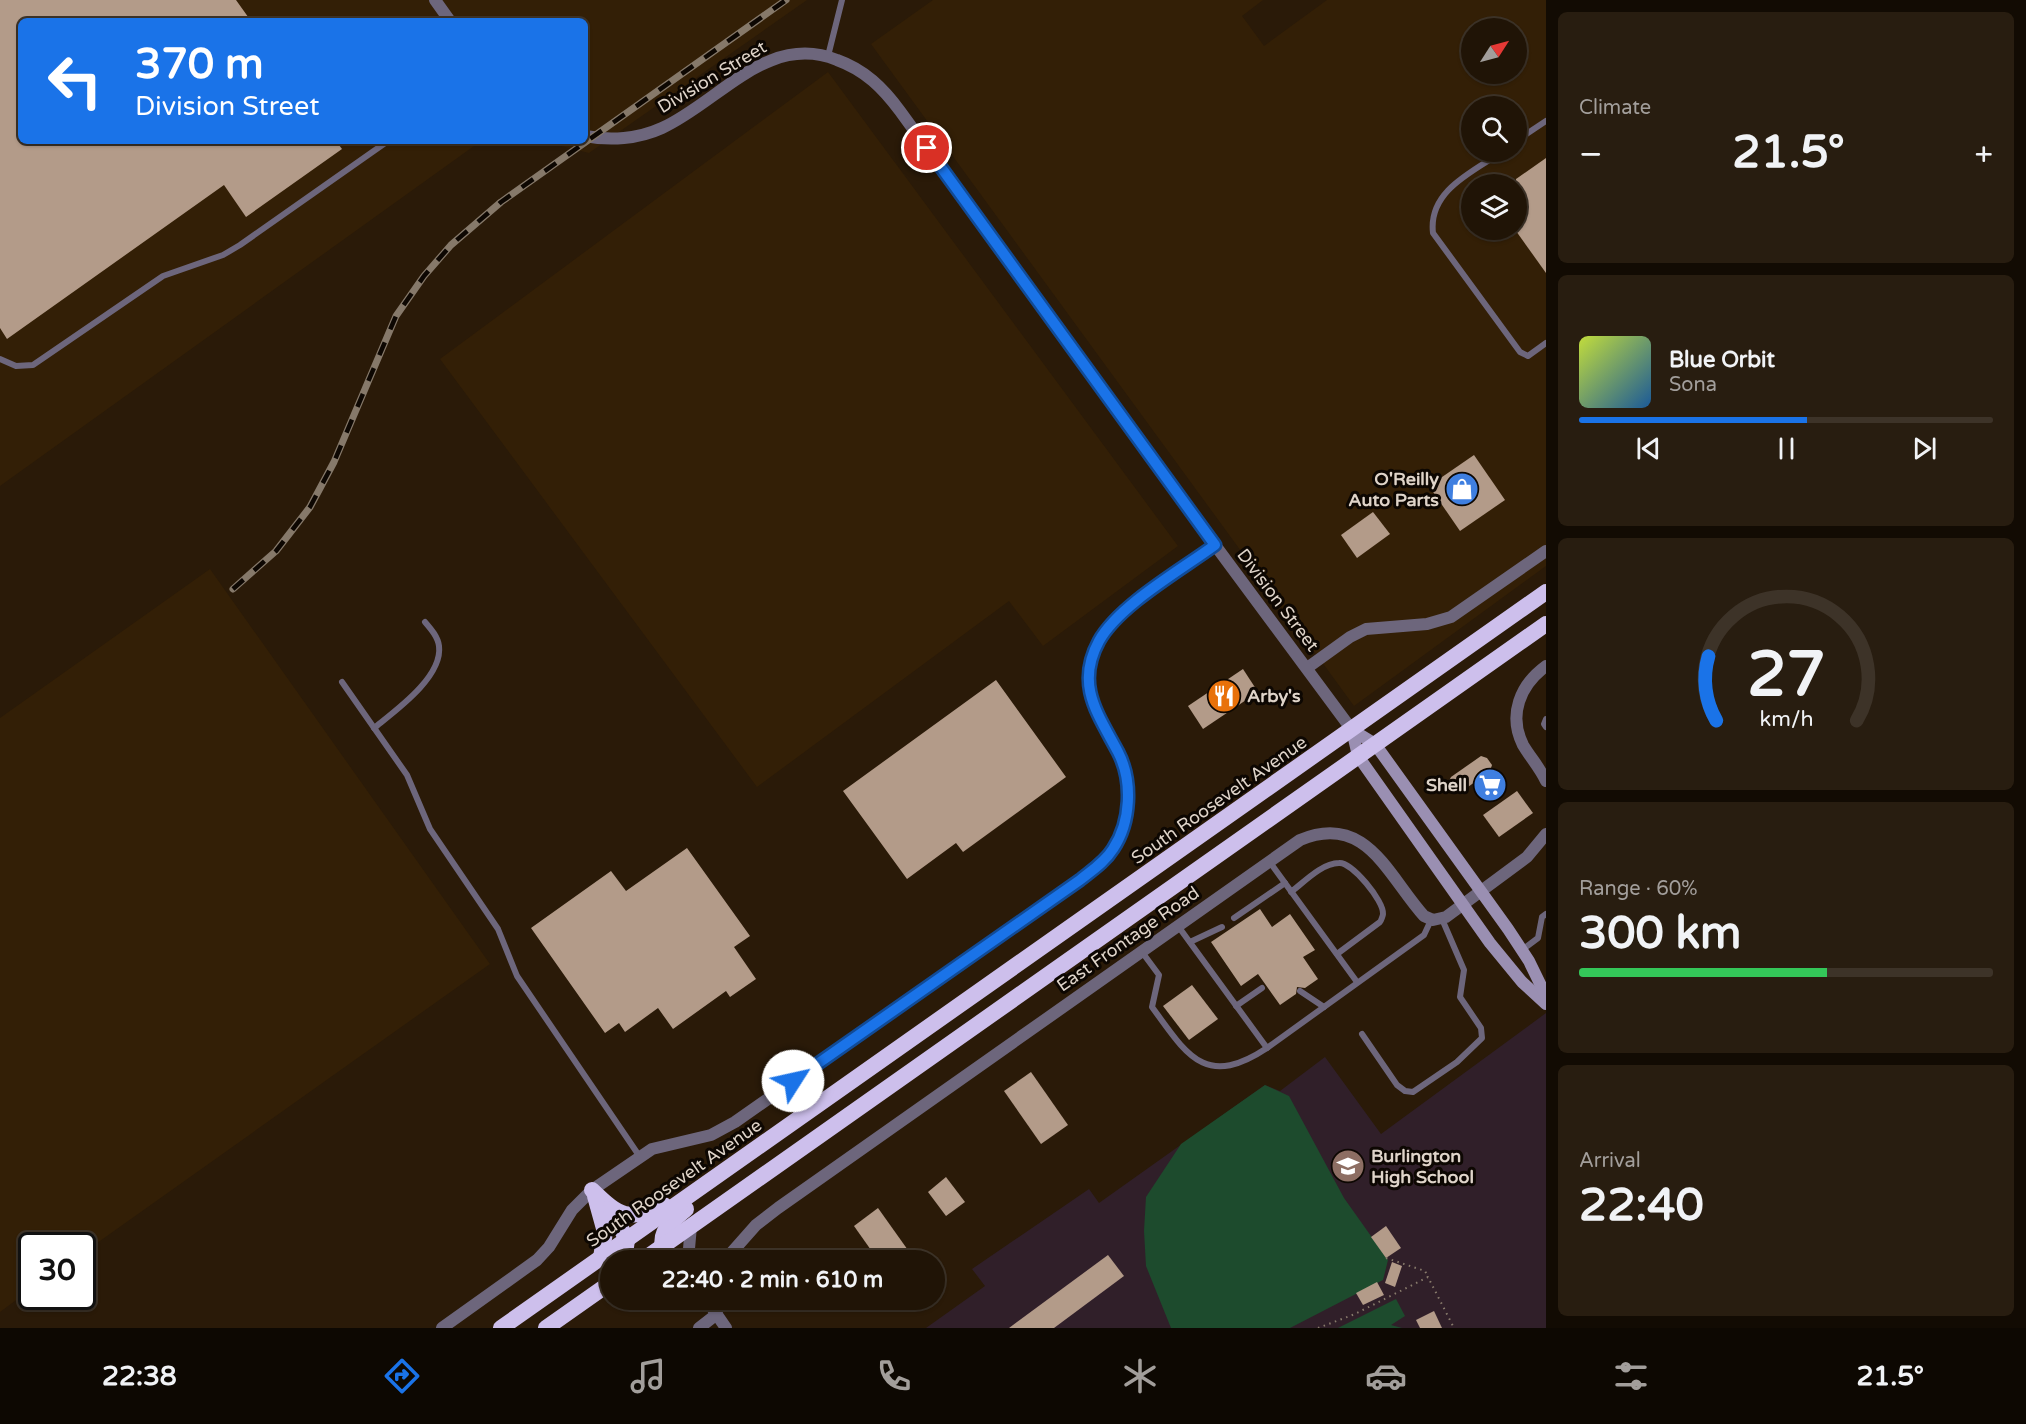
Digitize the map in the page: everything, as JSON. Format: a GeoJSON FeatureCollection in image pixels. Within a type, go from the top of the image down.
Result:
{"type":"FeatureCollection","features":[{"type":"Feature","properties":{"kind":"highway","name":"South Roosevelt Avenue"},"geometry":{"type":"LineString","coordinates":[[613,1250],[1546,592]]}},
{"type":"Feature","properties":{"kind":"highway"},"geometry":{"type":"LineString","coordinates":[[670,1250],[691,1226],[1546,624]]}},
{"type":"Feature","properties":{"kind":"highway"},"geometry":{"type":"LineString","coordinates":[[666,1250],[663,1237],[669,1225],[757,1148]]}},
{"type":"Feature","properties":{"kind":"highway"},"geometry":{"type":"LineString","coordinates":[[592,1190],[620,1215],[636,1216],[695,1192]]}},
{"type":"Feature","properties":{"kind":"highway"},"geometry":{"type":"LineString","coordinates":[[592,1190],[605,1232],[602,1250]]}},
{"type":"Feature","properties":{"kind":"highway"},"geometry":{"type":"LineString","coordinates":[[610,1207],[627,1240],[626,1250]]}},
{"type":"Feature","properties":{"kind":"highway","name":"South Roosevelt Avenue"},"geometry":{"type":"LineString","coordinates":[[501,1328],[600,1259]]}},
{"type":"Feature","properties":{"kind":"highway"},"geometry":{"type":"LineString","coordinates":[[587,1300],[600,1287]]}},
{"type":"Feature","properties":{"kind":"highway"},"geometry":{"type":"LineString","coordinates":[[546,1328],[600,1290]]}},
{"type":"Feature","properties":{"kind":"main road","name":"Division Street"},"geometry":{"type":"LineString","coordinates":[[1352,730],[1375,744],[1482,891],[1522,950],[1546,996]]}},
{"type":"Feature","properties":{"kind":"main road","name":"Division Street"},"geometry":{"type":"LineString","coordinates":[[1352,730],[1358,756],[1462,906],[1514,973],[1546,1004]]}},
{"type":"Feature","properties":{"kind":"street"},"geometry":{"type":"LineString","coordinates":[[435,0],[448,18]]}},
{"type":"Feature","properties":{"kind":"street","name":"Division Street"},"geometry":{"type":"LineString","coordinates":[[588,136],[628,138],[656,131],[775,58],[801,53],[828,56],[866,74],[888,95],[1352,730]]}},
{"type":"Feature","properties":{"kind":"street"},"geometry":{"type":"LineString","coordinates":[[442,1328],[537,1260],[549,1247],[572,1210],[592,1190],[659,1146],[711,1135],[735,1122],[1080,880],[1109,855],[1119,840],[1125,820],[1128,787],[1123,764],[1096,714],[1090,697],[1089,683],[1093,655],[1105,631],[1124,613],[1215,545]]}},
{"type":"Feature","properties":{"kind":"street"},"geometry":{"type":"LineString","coordinates":[[1307,668],[1343,641],[1366,629],[1427,624],[1451,617],[1546,551]]}},
{"type":"Feature","properties":{"kind":"street"},"geometry":{"type":"LineString","coordinates":[[1545,668],[1524,689],[1519,699],[1516,724],[1524,745],[1546,781]]}},
{"type":"Feature","properties":{"kind":"street","name":"East Frontage Road"},"geometry":{"type":"LineString","coordinates":[[734,1250],[756,1225],[778,1208],[1269,861],[1312,835],[1326,832],[1348,835],[1372,850],[1412,903],[1437,919]]}},
{"type":"Feature","properties":{"kind":"street"},"geometry":{"type":"LineString","coordinates":[[1437,919],[1462,906],[1527,857],[1545,839]]}},
{"type":"Feature","properties":{"kind":"street"},"geometry":{"type":"LineString","coordinates":[[689,1250],[691,1226]]}},
{"type":"Feature","properties":{"kind":"street"},"geometry":{"type":"LineString","coordinates":[[714,1310],[726,1328]]}},
{"type":"Feature","properties":{"kind":"street"},"geometry":{"type":"LineString","coordinates":[[699,1328],[717,1314]]}},
{"type":"Feature","properties":{"kind":"lane"},"geometry":{"type":"LineString","coordinates":[[828,56],[842,0]]}},
{"type":"Feature","properties":{"kind":"lane"},"geometry":{"type":"LineString","coordinates":[[1527,134],[1546,121]]}},
{"type":"Feature","properties":{"kind":"lane"},"geometry":{"type":"LineString","coordinates":[[0,359],[16,366],[33,365],[163,276],[223,255],[240,245],[384,144]]}},
{"type":"Feature","properties":{"kind":"lane"},"geometry":{"type":"LineString","coordinates":[[1487,162],[1444,191],[1432,221],[1433,233],[1520,352],[1528,356],[1546,343]]}},
{"type":"Feature","properties":{"kind":"lane"},"geometry":{"type":"LineString","coordinates":[[374,728],[414,695],[433,669],[439,646],[425,622]]}},
{"type":"Feature","properties":{"kind":"lane"},"geometry":{"type":"LineString","coordinates":[[342,682],[406,775],[430,829],[498,929],[517,976],[640,1157]]}},
{"type":"Feature","properties":{"kind":"lane"},"geometry":{"type":"LineString","coordinates":[[1546,719],[1544,724],[1546,727]]}},
{"type":"Feature","properties":{"kind":"lane"},"geometry":{"type":"LineString","coordinates":[[1269,861],[1357,982]]}},
{"type":"Feature","properties":{"kind":"lane"},"geometry":{"type":"LineString","coordinates":[[1291,891],[1329,864],[1341,862],[1349,866],[1366,884],[1382,907],[1383,914],[1380,922],[1337,954]]}},
{"type":"Feature","properties":{"kind":"lane"},"geometry":{"type":"LineString","coordinates":[[1234,918],[1285,883]]}},
{"type":"Feature","properties":{"kind":"lane"},"geometry":{"type":"LineString","coordinates":[[1522,950],[1538,938],[1542,917],[1546,914]]}},
{"type":"Feature","properties":{"kind":"lane"},"geometry":{"type":"LineString","coordinates":[[1142,951],[1159,975],[1152,1007],[1186,1054],[1216,1068],[1246,1061],[1267,1048],[1424,935],[1437,919],[1464,970],[1460,997],[1481,1028],[1482,1038],[1457,1062],[1413,1092],[1405,1091],[1397,1085],[1362,1034]]}},
{"type":"Feature","properties":{"kind":"lane"},"geometry":{"type":"LineString","coordinates":[[1178,926],[1267,1048]]}},
{"type":"Feature","properties":{"kind":"lane"},"geometry":{"type":"LineString","coordinates":[[1190,942],[1222,927]]}},
{"type":"Feature","properties":{"kind":"lane"},"geometry":{"type":"LineString","coordinates":[[1236,1006],[1262,988]]}},
{"type":"Feature","properties":{"kind":"lane"},"geometry":{"type":"LineString","coordinates":[[1300,991],[1324,1007]]}},
{"type":"Feature","properties":{"kind":"path"},"geometry":{"type":"LineString","coordinates":[[1386,1258],[1425,1271],[1454,1328]]}},
{"type":"Feature","properties":{"kind":"path"},"geometry":{"type":"LineString","coordinates":[[1318,1328],[1355,1314],[1428,1277]]}},
{"type":"Feature","properties":{"kind":"shaded area"},"geometry":{"type":"Polygon","coordinates":[[[0,0],[807,0],[589,153],[553,144],[588,144],[588,18],[18,18],[18,144],[477,144],[0,486],[0,0]]]}},
{"type":"Feature","properties":{"kind":"shaded area"},"geometry":{"type":"Polygon","coordinates":[[[933,0],[1263,0],[1242,16],[1264,46],[1327,0],[1546,0],[1546,566],[1354,706],[871,44],[933,0]]]}},
{"type":"Feature","properties":{"kind":"shaded area"},"geometry":{"type":"Polygon","coordinates":[[[828,72],[1178,546],[1043,646],[1009,601],[757,787],[440,359],[828,72]]]}},
{"type":"Feature","properties":{"kind":"shaded area"},"geometry":{"type":"Polygon","coordinates":[[[210,569],[490,964],[96,1244],[96,1232],[18,1232],[18,1299],[0,1312],[0,718],[210,569]]]}},
{"type":"Feature","properties":{"kind":"shaded area","name":"Burlington High School"},"geometry":{"type":"Polygon","coordinates":[[[1546,1013],[1546,1328],[926,1328],[985,1286],[972,1269],[1089,1189],[1099,1203],[1265,1085],[1280,1091],[1325,1057],[1381,1134],[1546,1013]]]}},
{"type":"Feature","properties":{"kind":"green space"},"geometry":{"type":"Polygon","coordinates":[[[1265,1085],[1289,1096],[1344,1198],[1388,1260],[1383,1280],[1290,1328],[1171,1328],[1146,1266],[1144,1231],[1146,1197],[1181,1144],[1265,1085]]]}},
{"type":"Feature","properties":{"kind":"green space"},"geometry":{"type":"Polygon","coordinates":[[[1396,1299],[1405,1316],[1391,1325],[1402,1328],[1338,1328],[1396,1299]]]}},
{"type":"Feature","properties":{"kind":"building"},"geometry":{"type":"Polygon","coordinates":[[[0,0],[236,0],[249,18],[18,18],[18,144],[338,144],[342,149],[246,217],[224,185],[7,339],[0,328],[0,0]]]}},
{"type":"Feature","properties":{"kind":"building"},"geometry":{"type":"Polygon","coordinates":[[[1546,158],[1546,273],[1522,240],[1527,240],[1527,174],[1523,174],[1546,158]]]}},
{"type":"Feature","properties":{"kind":"building"},"geometry":{"type":"Polygon","coordinates":[[[1474,455],[1505,500],[1460,531],[1429,486],[1474,455]]]}},
{"type":"Feature","properties":{"kind":"building"},"geometry":{"type":"Polygon","coordinates":[[[1373,512],[1390,534],[1357,558],[1341,535],[1373,512]]]}},
{"type":"Feature","properties":{"kind":"building"},"geometry":{"type":"Polygon","coordinates":[[[1243,669],[1258,692],[1203,729],[1188,706],[1243,669]]]}},
{"type":"Feature","properties":{"kind":"building"},"geometry":{"type":"Polygon","coordinates":[[[996,680],[1066,777],[963,852],[956,843],[907,879],[843,791],[996,680]]]}},
{"type":"Feature","properties":{"kind":"building"},"geometry":{"type":"Polygon","coordinates":[[[1481,756],[1487,758],[1492,765],[1490,771],[1461,792],[1455,792],[1448,783],[1451,777],[1481,756]]]}},
{"type":"Feature","properties":{"kind":"building"},"geometry":{"type":"Polygon","coordinates":[[[1517,791],[1533,813],[1499,837],[1483,815],[1517,791]]]}},
{"type":"Feature","properties":{"kind":"building"},"geometry":{"type":"Polygon","coordinates":[[[687,848],[750,936],[734,947],[756,979],[730,997],[726,991],[673,1029],[658,1008],[625,1032],[619,1023],[605,1033],[531,928],[611,871],[626,891],[687,848]]]}},
{"type":"Feature","properties":{"kind":"building"},"geometry":{"type":"Polygon","coordinates":[[[1260,909],[1272,927],[1290,914],[1315,950],[1303,957],[1318,979],[1305,988],[1297,987],[1296,994],[1280,1005],[1258,974],[1241,986],[1211,942],[1260,909]]]}},
{"type":"Feature","properties":{"kind":"building"},"geometry":{"type":"Polygon","coordinates":[[[1192,985],[1218,1019],[1189,1040],[1163,1006],[1192,985]]]}},
{"type":"Feature","properties":{"kind":"building"},"geometry":{"type":"Polygon","coordinates":[[[1031,1072],[1068,1125],[1041,1144],[1004,1091],[1031,1072]]]}},
{"type":"Feature","properties":{"kind":"building"},"geometry":{"type":"Polygon","coordinates":[[[946,1177],[965,1202],[946,1216],[928,1192],[946,1177]]]}},
{"type":"Feature","properties":{"kind":"building"},"geometry":{"type":"Polygon","coordinates":[[[878,1208],[908,1250],[871,1250],[854,1226],[878,1208]]]}},
{"type":"Feature","properties":{"kind":"building"},"geometry":{"type":"Polygon","coordinates":[[[1386,1226],[1401,1248],[1386,1258],[1371,1237],[1386,1226]]]}},
{"type":"Feature","properties":{"kind":"building"},"geometry":{"type":"Polygon","coordinates":[[[1108,1255],[1124,1276],[1054,1328],[1009,1328],[1108,1255]]]}},
{"type":"Feature","properties":{"kind":"building"},"geometry":{"type":"Polygon","coordinates":[[[1392,1262],[1402,1266],[1395,1287],[1385,1283],[1392,1262]]]}},
{"type":"Feature","properties":{"kind":"building"},"geometry":{"type":"Polygon","coordinates":[[[1377,1282],[1384,1295],[1363,1305],[1356,1293],[1377,1282]]]}},
{"type":"Feature","properties":{"kind":"building"},"geometry":{"type":"Polygon","coordinates":[[[1434,1311],[1442,1328],[1420,1328],[1416,1320],[1434,1311]]]}},
{"type":"Feature","properties":{"kind":"railway"},"geometry":{"type":"LineString","coordinates":[[588,140],[786,0]]}},
{"type":"Feature","properties":{"kind":"railway"},"geometry":{"type":"LineString","coordinates":[[233,589],[276,551],[310,507],[334,462],[396,316],[424,276],[451,245],[501,202],[583,144]]}},
{"type":"Feature","properties":{"kind":"place","name":"O'Reilly Auto Parts"},"geometry":{"type":"Point","coordinates":[1462,489]}},
{"type":"Feature","properties":{"kind":"place","name":"Arby's"},"geometry":{"type":"Point","coordinates":[1224,696]}},
{"type":"Feature","properties":{"kind":"place","name":"Shell"},"geometry":{"type":"Point","coordinates":[1490,785]}},
{"type":"Feature","properties":{"kind":"place","name":"Burlington High School"},"geometry":{"type":"Point","coordinates":[1348,1166]}},
{"type":"Feature","properties":{"kind":"route"},"geometry":{"type":"LineString","coordinates":[[793,1081],[1080,880],[1109,855],[1119,840],[1125,820],[1128,787],[1118,752],[1093,708],[1090,697],[1089,683],[1093,655],[1105,631],[1114,621],[1215,545],[927,148]]}}]}
